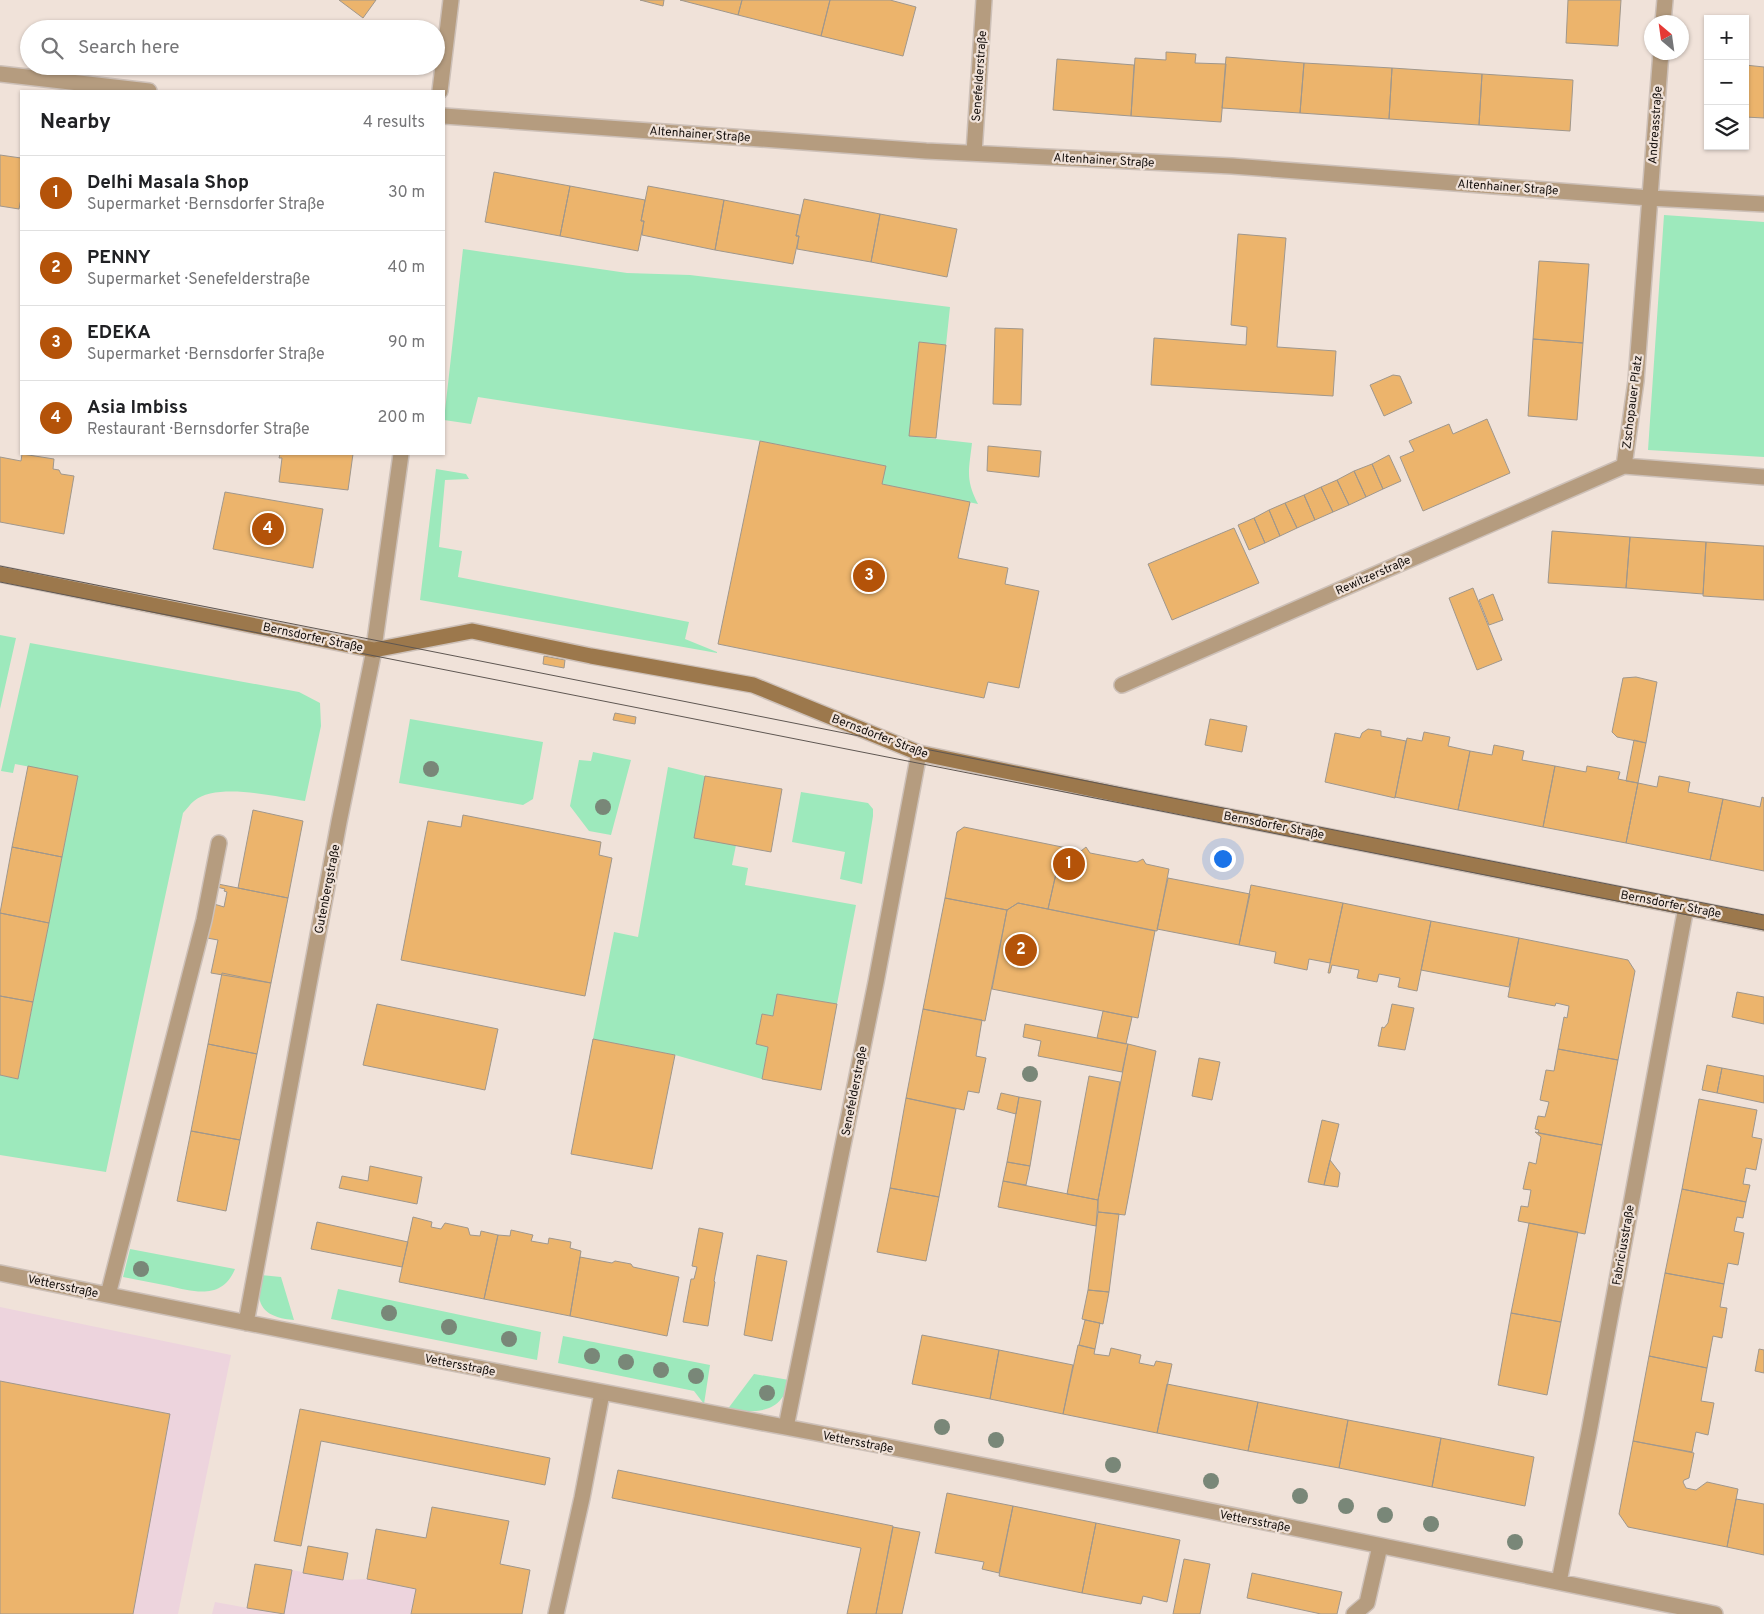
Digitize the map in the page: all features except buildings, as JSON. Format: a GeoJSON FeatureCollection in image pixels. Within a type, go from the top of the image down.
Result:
{"type":"FeatureCollection","features":[{"type":"Feature","properties":{"kind":"street"},"geometry":{"type":"LineString","coordinates":[[445,50],[451,0]]}},
{"type":"Feature","properties":{"kind":"street","name":"Senefelderstraße"},"geometry":{"type":"LineString","coordinates":[[974,153],[984,0]]}},
{"type":"Feature","properties":{"kind":"street"},"geometry":{"type":"LineString","coordinates":[[1664,15],[1665,0]]}},
{"type":"Feature","properties":{"kind":"street","name":"Andreasstraße"},"geometry":{"type":"LineString","coordinates":[[1650,198],[1660,60]]}},
{"type":"Feature","properties":{"kind":"street"},"geometry":{"type":"LineString","coordinates":[[0,74],[140,90]]}},
{"type":"Feature","properties":{"kind":"street"},"geometry":{"type":"LineString","coordinates":[[440,90],[442,75]]}},
{"type":"Feature","properties":{"kind":"street","name":"Altenhainer Straße"},"geometry":{"type":"LineString","coordinates":[[445,116],[917,150],[1232,166],[1650,198],[1764,204]]}},
{"type":"Feature","properties":{"kind":"street","name":"Zschopauer Platz"},"geometry":{"type":"LineString","coordinates":[[1650,198],[1640,307],[1636,381],[1624,466],[1764,477]]}},
{"type":"Feature","properties":{"kind":"street","name":"Gutenbergstraße"},"geometry":{"type":"LineString","coordinates":[[246,1323],[339,822],[374,650],[401,455]]}},
{"type":"Feature","properties":{"kind":"street","name":"Rewitzerstraße"},"geometry":{"type":"LineString","coordinates":[[1122,685],[1624,466]]}},
{"type":"Feature","properties":{"kind":"street","name":"Bernsdorfer Straße"},"geometry":{"type":"LineString","coordinates":[[0,574],[374,650],[472,631],[591,656],[753,685],[919,753],[1135,798],[1764,922]]}},
{"type":"Feature","properties":{"kind":"street","name":"Senefelderstraße"},"geometry":{"type":"LineString","coordinates":[[786,1427],[872,999],[919,753]]}},
{"type":"Feature","properties":{"kind":"street"},"geometry":{"type":"LineString","coordinates":[[108,1295],[204,920],[219,843]]}},
{"type":"Feature","properties":{"kind":"street","name":"Fabriciusstraße"},"geometry":{"type":"LineString","coordinates":[[1559,1582],[1686,907]]}},
{"type":"Feature","properties":{"kind":"street","name":"Vettersstraße"},"geometry":{"type":"LineString","coordinates":[[0,1273],[602,1393],[786,1427],[1715,1614]]}},
{"type":"Feature","properties":{"kind":"street"},"geometry":{"type":"LineString","coordinates":[[556,1614],[582,1498],[602,1393]]}},
{"type":"Feature","properties":{"kind":"street"},"geometry":{"type":"LineString","coordinates":[[1354,1614],[1367,1603],[1380,1546]]}},
{"type":"Feature","properties":{"kind":"shaded area"},"geometry":{"type":"Polygon","coordinates":[[[0,1307],[231,1355],[178,1614],[0,1614],[0,1307]]]}},
{"type":"Feature","properties":{"kind":"shaded area"},"geometry":{"type":"Polygon","coordinates":[[[292,1570],[343,1580],[367,1579],[416,1589],[411,1614],[284,1614],[292,1570]]]}},
{"type":"Feature","properties":{"kind":"shaded area"},"geometry":{"type":"Polygon","coordinates":[[[215,1602],[280,1614],[212,1614],[215,1602]]]}},
{"type":"Feature","properties":{"kind":"green space"},"geometry":{"type":"Polygon","coordinates":[[[1664,215],[1764,222],[1764,457],[1648,450],[1664,215]]]}},
{"type":"Feature","properties":{"kind":"green space"},"geometry":{"type":"Polygon","coordinates":[[[463,249],[627,273],[690,275],[950,307],[946,345],[919,342],[909,436],[972,443],[969,474],[971,488],[978,504],[882,484],[885,466],[760,441],[478,397],[471,424],[445,420],[463,249]]]}},
{"type":"Feature","properties":{"kind":"green space"},"geometry":{"type":"Polygon","coordinates":[[[436,469],[466,474],[469,479],[445,480],[439,547],[462,551],[458,577],[689,622],[685,639],[717,653],[420,600],[436,469]]]}},
{"type":"Feature","properties":{"kind":"green space"},"geometry":{"type":"Polygon","coordinates":[[[0,635],[16,638],[0,709],[0,635]]]}},
{"type":"Feature","properties":{"kind":"green space"},"geometry":{"type":"Polygon","coordinates":[[[30,643],[299,692],[320,703],[321,726],[305,801],[248,792],[217,792],[204,795],[194,801],[183,813],[106,1172],[0,1155],[0,1075],[18,1079],[78,776],[15,764],[13,773],[1,771],[30,643]]]}},
{"type":"Feature","properties":{"kind":"green space"},"geometry":{"type":"Polygon","coordinates":[[[410,719],[543,742],[533,799],[523,805],[399,783],[410,719]]]}},
{"type":"Feature","properties":{"kind":"green space"},"geometry":{"type":"Polygon","coordinates":[[[593,752],[631,760],[611,835],[589,831],[570,806],[579,760],[591,761],[593,752]]]}},
{"type":"Feature","properties":{"kind":"green space"},"geometry":{"type":"Polygon","coordinates":[[[668,767],[705,776],[694,837],[736,845],[732,865],[748,868],[745,885],[856,905],[837,1004],[777,994],[773,1016],[762,1014],[756,1044],[768,1047],[762,1079],[675,1055],[593,1039],[614,932],[638,937],[668,767]]]}},
{"type":"Feature","properties":{"kind":"green space"},"geometry":{"type":"Polygon","coordinates":[[[801,792],[868,803],[873,809],[862,884],[840,879],[845,852],[792,842],[801,792]]]}},
{"type":"Feature","properties":{"kind":"green space"},"geometry":{"type":"Polygon","coordinates":[[[130,1249],[235,1269],[223,1286],[215,1290],[188,1290],[123,1277],[130,1249]]]}},
{"type":"Feature","properties":{"kind":"green space"},"geometry":{"type":"Polygon","coordinates":[[[261,1275],[281,1277],[294,1320],[275,1316],[263,1308],[259,1294],[261,1275]]]}},
{"type":"Feature","properties":{"kind":"green space"},"geometry":{"type":"Polygon","coordinates":[[[338,1289],[541,1332],[537,1360],[331,1319],[338,1289]]]}},
{"type":"Feature","properties":{"kind":"green space"},"geometry":{"type":"Polygon","coordinates":[[[563,1336],[710,1365],[704,1404],[694,1391],[558,1363],[563,1336]]]}},
{"type":"Feature","properties":{"kind":"green space"},"geometry":{"type":"Polygon","coordinates":[[[754,1374],[789,1380],[786,1391],[781,1399],[767,1409],[758,1411],[727,1410],[754,1374]]]}},
{"type":"Feature","properties":{"kind":"tram line"},"geometry":{"type":"LineString","coordinates":[[0,566],[1764,915]]}},
{"type":"Feature","properties":{"kind":"tram line"},"geometry":{"type":"LineString","coordinates":[[0,582],[1764,930]]}},
{"type":"Feature","properties":{"kind":"place","name":"Asia Imbiss"},"geometry":{"type":"Point","coordinates":[268,529]}},
{"type":"Feature","properties":{"kind":"place","name":"EDEKA"},"geometry":{"type":"Point","coordinates":[869,576]}},
{"type":"Feature","properties":{"kind":"place","name":"Delhi Masala Shop"},"geometry":{"type":"Point","coordinates":[1069,864]}},
{"type":"Feature","properties":{"kind":"place","name":"PENNY"},"geometry":{"type":"Point","coordinates":[1021,950]}}]}
